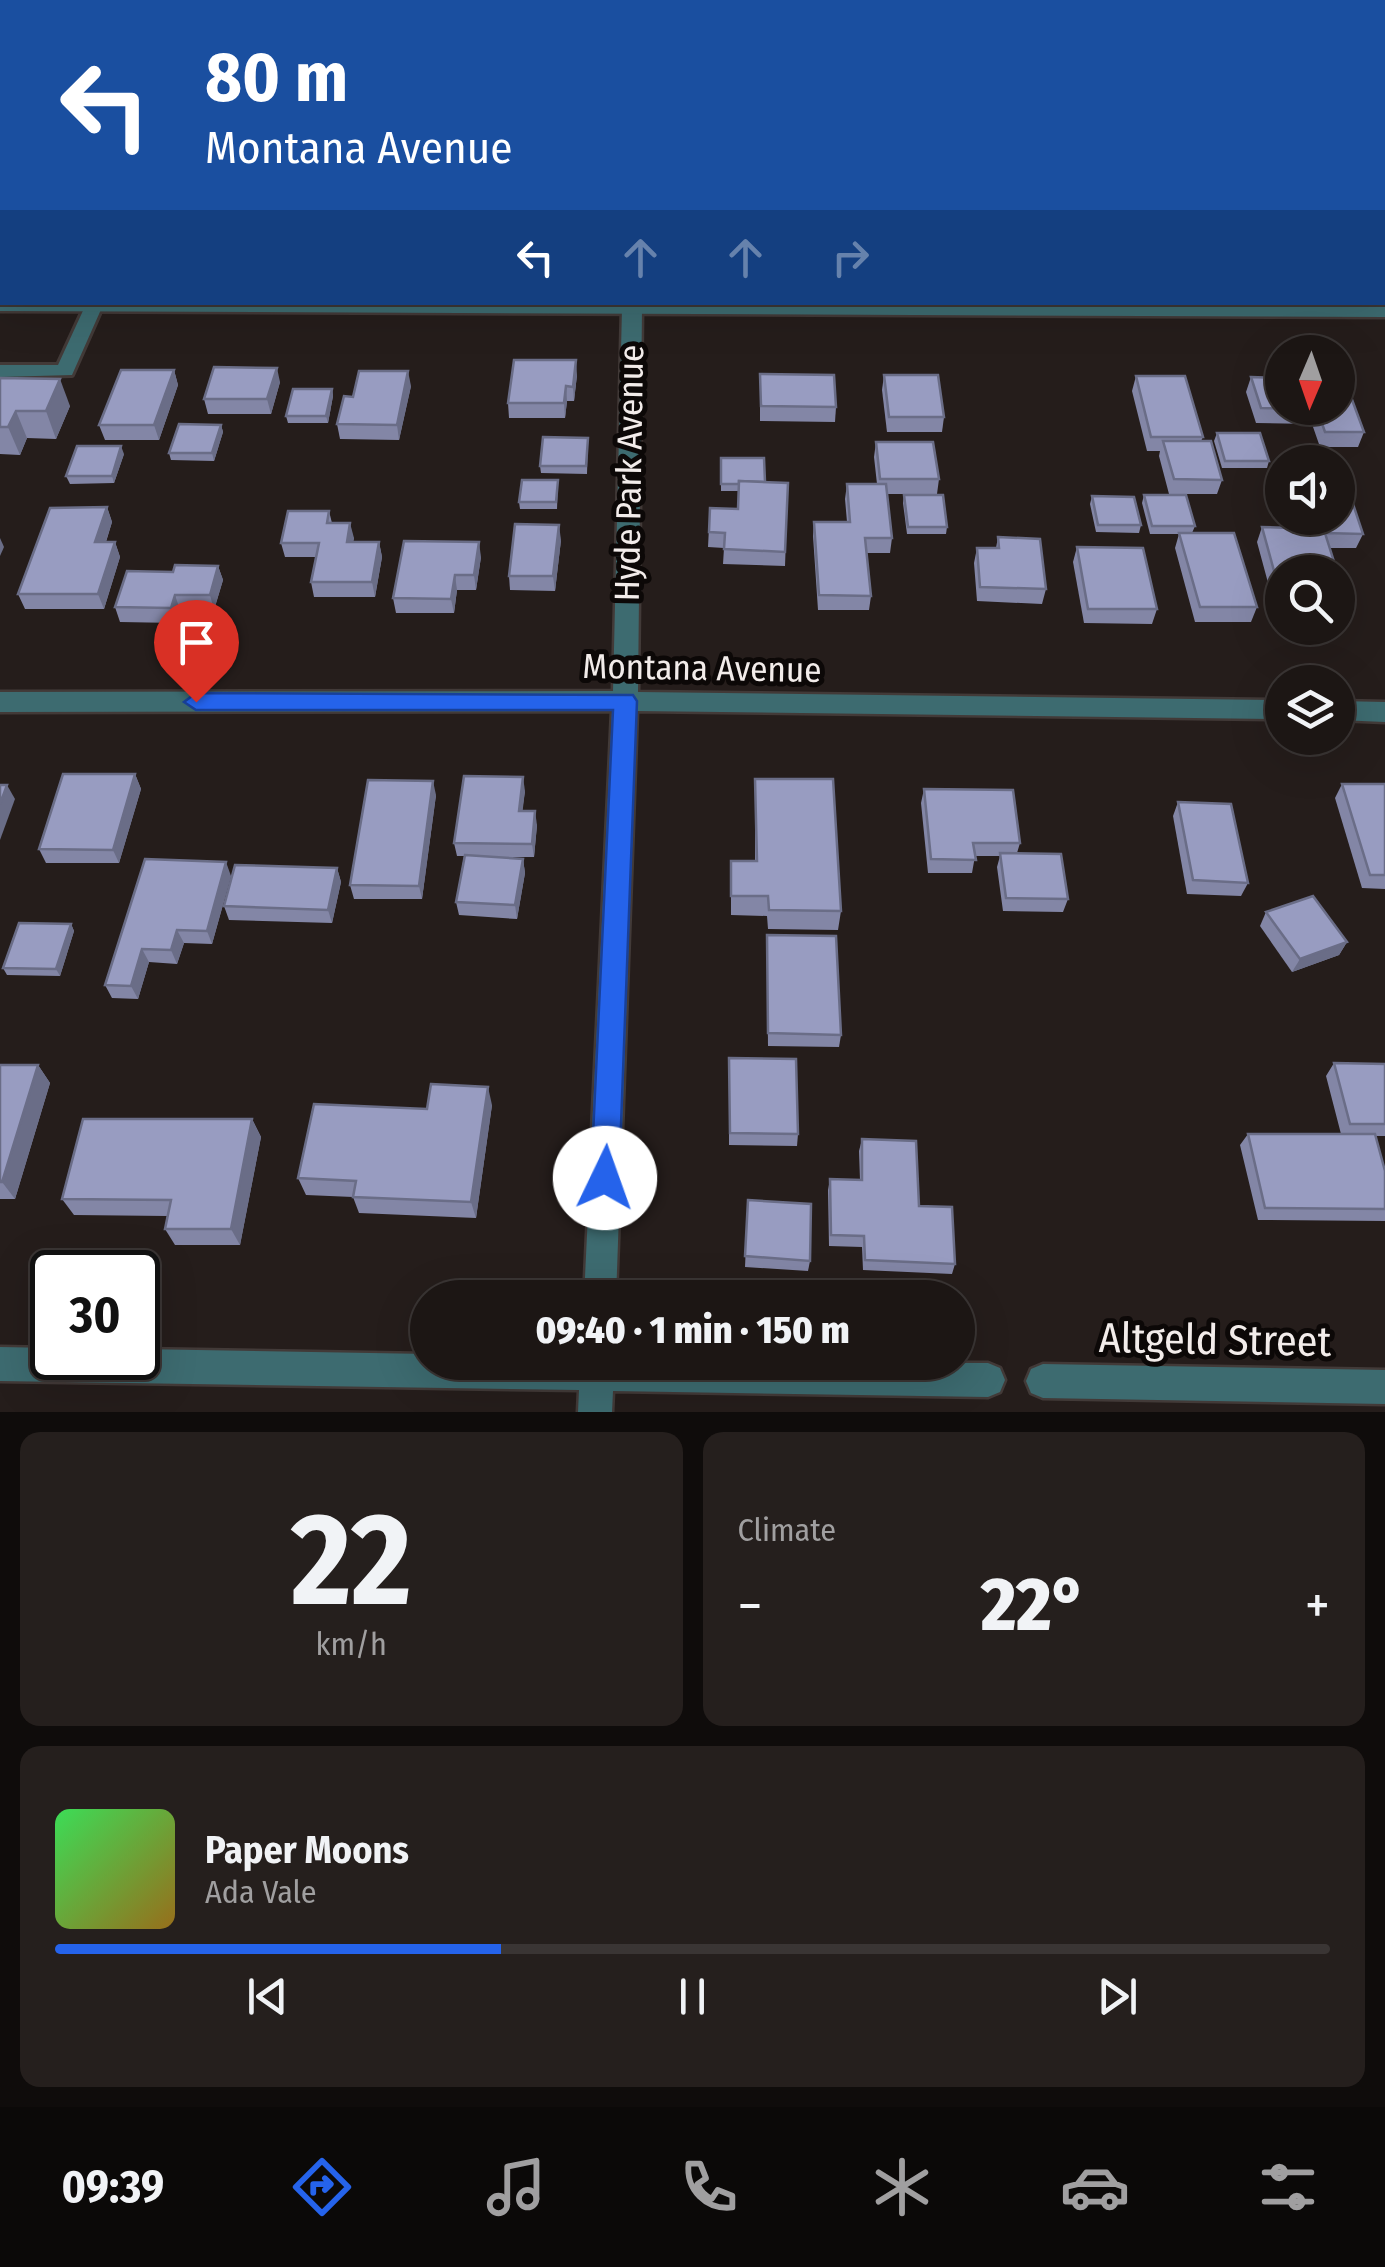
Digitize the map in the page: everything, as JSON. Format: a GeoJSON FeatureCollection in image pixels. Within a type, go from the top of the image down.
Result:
{"type":"FeatureCollection","features":[{"type":"Feature","properties":{"kind":"street"},"geometry":{"type":"LineString","coordinates":[[0,305],[1385,311]]}},
{"type":"Feature","properties":{"kind":"street","name":"Hyde Park Avenue"},"geometry":{"type":"LineString","coordinates":[[601,1280],[625,701],[632,308]]}},
{"type":"Feature","properties":{"kind":"street","name":"Montana Avenue"},"geometry":{"type":"LineString","coordinates":[[0,702],[625,701],[1265,710]]}},
{"type":"Feature","properties":{"kind":"street"},"geometry":{"type":"LineString","coordinates":[[1355,711],[1385,712]]}},
{"type":"Feature","properties":{"kind":"street"},"geometry":{"type":"LineString","coordinates":[[0,1364],[410,1367]]}},
{"type":"Feature","properties":{"kind":"street"},"geometry":{"type":"LineString","coordinates":[[595,1412],[596,1380]]}},
{"type":"Feature","properties":{"kind":"street"},"geometry":{"type":"LineString","coordinates":[[975,1380],[988,1380]]}},
{"type":"Feature","properties":{"kind":"street","name":"Altgeld Street"},"geometry":{"type":"LineString","coordinates":[[1043,1381],[1385,1387]]}},
{"type":"Feature","properties":{"kind":"lane"},"geometry":{"type":"LineString","coordinates":[[0,371],[65,371],[94,305]]}},
{"type":"Feature","properties":{"kind":"building"},"geometry":{"type":"Polygon","coordinates":[[[514,360],[576,360],[573,387],[566,386],[564,403],[508,403],[514,360]]]}},
{"type":"Feature","properties":{"kind":"building"},"geometry":{"type":"Polygon","coordinates":[[[214,367],[277,368],[267,399],[204,399],[214,367]]]}},
{"type":"Feature","properties":{"kind":"building"},"geometry":{"type":"Polygon","coordinates":[[[121,370],[174,370],[154,425],[99,425],[121,370]]]}},
{"type":"Feature","properties":{"kind":"building"},"geometry":{"type":"Polygon","coordinates":[[[359,371],[408,371],[397,425],[337,424],[344,396],[353,397],[359,371]]]}},
{"type":"Feature","properties":{"kind":"building"},"geometry":{"type":"Polygon","coordinates":[[[760,374],[834,375],[836,407],[761,406],[760,374]]]}},
{"type":"Feature","properties":{"kind":"building"},"geometry":{"type":"Polygon","coordinates":[[[884,375],[938,375],[944,417],[889,417],[884,375]]]}},
{"type":"Feature","properties":{"kind":"building"},"geometry":{"type":"Polygon","coordinates":[[[1136,376],[1185,376],[1203,437],[1151,437],[1136,376]]]}},
{"type":"Feature","properties":{"kind":"building"},"geometry":{"type":"Polygon","coordinates":[[[1251,377],[1265,377],[1265,408],[1261,408],[1251,377]]]}},
{"type":"Feature","properties":{"kind":"building"},"geometry":{"type":"Polygon","coordinates":[[[0,378],[60,379],[46,411],[16,411],[8,427],[0,427],[0,378]]]}},
{"type":"Feature","properties":{"kind":"building"},"geometry":{"type":"Polygon","coordinates":[[[293,389],[332,389],[326,416],[286,416],[293,389]]]}},
{"type":"Feature","properties":{"kind":"building"},"geometry":{"type":"Polygon","coordinates":[[[1355,408],[1364,432],[1325,432],[1323,425],[1355,425],[1355,408]]]}},
{"type":"Feature","properties":{"kind":"building"},"geometry":{"type":"Polygon","coordinates":[[[179,424],[221,425],[212,453],[169,453],[179,424]]]}},
{"type":"Feature","properties":{"kind":"building"},"geometry":{"type":"Polygon","coordinates":[[[1217,433],[1260,433],[1265,461],[1225,461],[1217,433]]]}},
{"type":"Feature","properties":{"kind":"building"},"geometry":{"type":"Polygon","coordinates":[[[543,437],[588,438],[586,466],[540,466],[543,437]]]}},
{"type":"Feature","properties":{"kind":"building"},"geometry":{"type":"Polygon","coordinates":[[[1163,441],[1211,441],[1222,480],[1174,479],[1163,441]]]}},
{"type":"Feature","properties":{"kind":"building"},"geometry":{"type":"Polygon","coordinates":[[[876,442],[933,442],[939,479],[880,479],[876,442]]]}},
{"type":"Feature","properties":{"kind":"building"},"geometry":{"type":"Polygon","coordinates":[[[77,446],[121,446],[112,476],[66,476],[77,446]]]}},
{"type":"Feature","properties":{"kind":"building"},"geometry":{"type":"Polygon","coordinates":[[[721,458],[764,458],[765,482],[721,484],[721,458]]]}},
{"type":"Feature","properties":{"kind":"building"},"geometry":{"type":"Polygon","coordinates":[[[522,480],[558,480],[556,502],[519,502],[522,480]]]}},
{"type":"Feature","properties":{"kind":"building"},"geometry":{"type":"Polygon","coordinates":[[[739,481],[788,483],[785,552],[724,549],[725,533],[709,532],[710,508],[738,509],[739,481]]]}},
{"type":"Feature","properties":{"kind":"building"},"geometry":{"type":"Polygon","coordinates":[[[847,484],[886,484],[892,538],[865,538],[871,596],[819,595],[814,522],[850,522],[847,484]]]}},
{"type":"Feature","properties":{"kind":"building"},"geometry":{"type":"Polygon","coordinates":[[[904,495],[943,495],[947,527],[908,527],[904,495]]]}},
{"type":"Feature","properties":{"kind":"building"},"geometry":{"type":"Polygon","coordinates":[[[1144,495],[1186,495],[1195,526],[1152,526],[1144,495]]]}},
{"type":"Feature","properties":{"kind":"building"},"geometry":{"type":"Polygon","coordinates":[[[1092,496],[1134,497],[1141,525],[1098,525],[1092,496]]]}},
{"type":"Feature","properties":{"kind":"building"},"geometry":{"type":"Polygon","coordinates":[[[107,507],[95,542],[115,542],[98,594],[18,594],[50,508],[107,507]]]}},
{"type":"Feature","properties":{"kind":"building"},"geometry":{"type":"Polygon","coordinates":[[[1355,510],[1363,534],[1355,534],[1355,510]]]}},
{"type":"Feature","properties":{"kind":"building"},"geometry":{"type":"Polygon","coordinates":[[[288,511],[329,511],[327,523],[350,523],[347,542],[379,542],[372,582],[311,582],[319,543],[281,543],[288,511]]]}},
{"type":"Feature","properties":{"kind":"building"},"geometry":{"type":"Polygon","coordinates":[[[515,524],[559,525],[553,576],[509,576],[515,524]]]}},
{"type":"Feature","properties":{"kind":"building"},"geometry":{"type":"Polygon","coordinates":[[[1262,527],[1265,535],[1326,535],[1332,555],[1270,555],[1262,527]]]}},
{"type":"Feature","properties":{"kind":"building"},"geometry":{"type":"Polygon","coordinates":[[[1179,533],[1234,533],[1257,607],[1200,607],[1179,533]]]}},
{"type":"Feature","properties":{"kind":"building"},"geometry":{"type":"Polygon","coordinates":[[[998,537],[1040,539],[1046,589],[980,587],[977,548],[999,548],[998,537]]]}},
{"type":"Feature","properties":{"kind":"building"},"geometry":{"type":"Polygon","coordinates":[[[404,541],[479,542],[474,575],[455,575],[451,599],[393,598],[404,541]]]}},
{"type":"Feature","properties":{"kind":"building"},"geometry":{"type":"Polygon","coordinates":[[[1077,547],[1143,548],[1157,609],[1088,609],[1077,547]]]}},
{"type":"Feature","properties":{"kind":"building"},"geometry":{"type":"Polygon","coordinates":[[[175,565],[218,566],[210,595],[175,595],[171,608],[115,607],[127,571],[173,572],[175,565]]]}},
{"type":"Feature","properties":{"kind":"building"},"geometry":{"type":"Polygon","coordinates":[[[63,774],[135,774],[113,850],[39,849],[63,774]]]}},
{"type":"Feature","properties":{"kind":"building"},"geometry":{"type":"Polygon","coordinates":[[[464,776],[523,777],[519,811],[535,811],[532,844],[454,843],[464,776]]]}},
{"type":"Feature","properties":{"kind":"building"},"geometry":{"type":"Polygon","coordinates":[[[755,779],[833,779],[841,911],[769,910],[768,896],[731,896],[731,861],[757,861],[755,779]]]}},
{"type":"Feature","properties":{"kind":"building"},"geometry":{"type":"Polygon","coordinates":[[[368,780],[433,781],[419,886],[350,885],[368,780]]]}},
{"type":"Feature","properties":{"kind":"building"},"geometry":{"type":"Polygon","coordinates":[[[1342,784],[1385,784],[1385,875],[1370,875],[1342,784]]]}},
{"type":"Feature","properties":{"kind":"building"},"geometry":{"type":"Polygon","coordinates":[[[0,785],[7,785],[0,804],[0,785]]]}},
{"type":"Feature","properties":{"kind":"building"},"geometry":{"type":"Polygon","coordinates":[[[924,789],[1013,790],[1020,843],[973,843],[976,860],[931,859],[924,789]]]}},
{"type":"Feature","properties":{"kind":"building"},"geometry":{"type":"Polygon","coordinates":[[[1178,802],[1231,804],[1248,883],[1193,880],[1178,802]]]}},
{"type":"Feature","properties":{"kind":"building"},"geometry":{"type":"Polygon","coordinates":[[[1000,853],[1061,854],[1068,899],[1006,898],[1000,853]]]}},
{"type":"Feature","properties":{"kind":"building"},"geometry":{"type":"Polygon","coordinates":[[[465,855],[523,859],[515,905],[456,902],[465,855]]]}},
{"type":"Feature","properties":{"kind":"building"},"geometry":{"type":"Polygon","coordinates":[[[145,859],[226,862],[207,931],[177,930],[171,950],[142,949],[131,986],[105,985],[145,859]]]}},
{"type":"Feature","properties":{"kind":"building"},"geometry":{"type":"Polygon","coordinates":[[[235,865],[337,868],[328,910],[224,906],[235,865]]]}},
{"type":"Feature","properties":{"kind":"building"},"geometry":{"type":"Polygon","coordinates":[[[1313,896],[1347,942],[1300,959],[1266,912],[1313,896]]]}},
{"type":"Feature","properties":{"kind":"building"},"geometry":{"type":"Polygon","coordinates":[[[19,923],[71,924],[56,969],[3,968],[19,923]]]}},
{"type":"Feature","properties":{"kind":"building"},"geometry":{"type":"Polygon","coordinates":[[[767,935],[836,936],[841,1035],[768,1033],[767,935]]]}},
{"type":"Feature","properties":{"kind":"building"},"geometry":{"type":"Polygon","coordinates":[[[729,1058],[796,1059],[798,1134],[730,1133],[729,1058]]]}},
{"type":"Feature","properties":{"kind":"building"},"geometry":{"type":"Polygon","coordinates":[[[1334,1063],[1385,1064],[1385,1124],[1350,1124],[1334,1063]]]}},
{"type":"Feature","properties":{"kind":"building"},"geometry":{"type":"Polygon","coordinates":[[[0,1065],[38,1065],[2,1182],[0,1182],[0,1065]]]}},
{"type":"Feature","properties":{"kind":"building"},"geometry":{"type":"Polygon","coordinates":[[[431,1084],[488,1087],[471,1202],[353,1197],[356,1181],[298,1178],[314,1104],[427,1109],[431,1084]]]}},
{"type":"Feature","properties":{"kind":"building"},"geometry":{"type":"Polygon","coordinates":[[[83,1119],[252,1119],[231,1229],[165,1229],[171,1200],[62,1199],[83,1119]]]}},
{"type":"Feature","properties":{"kind":"building"},"geometry":{"type":"Polygon","coordinates":[[[1248,1134],[1375,1134],[1385,1171],[1385,1209],[1265,1208],[1248,1134]]]}},
{"type":"Feature","properties":{"kind":"building"},"geometry":{"type":"Polygon","coordinates":[[[862,1139],[916,1141],[919,1206],[952,1207],[955,1264],[865,1260],[864,1236],[831,1235],[830,1179],[862,1180],[862,1139]]]}},
{"type":"Feature","properties":{"kind":"building"},"geometry":{"type":"Polygon","coordinates":[[[748,1200],[811,1204],[810,1261],[745,1256],[748,1200]]]}},
{"type":"Feature","properties":{"kind":"route"},"geometry":{"type":"LineString","coordinates":[[196,702],[625,701],[605,1178]]}}]}
